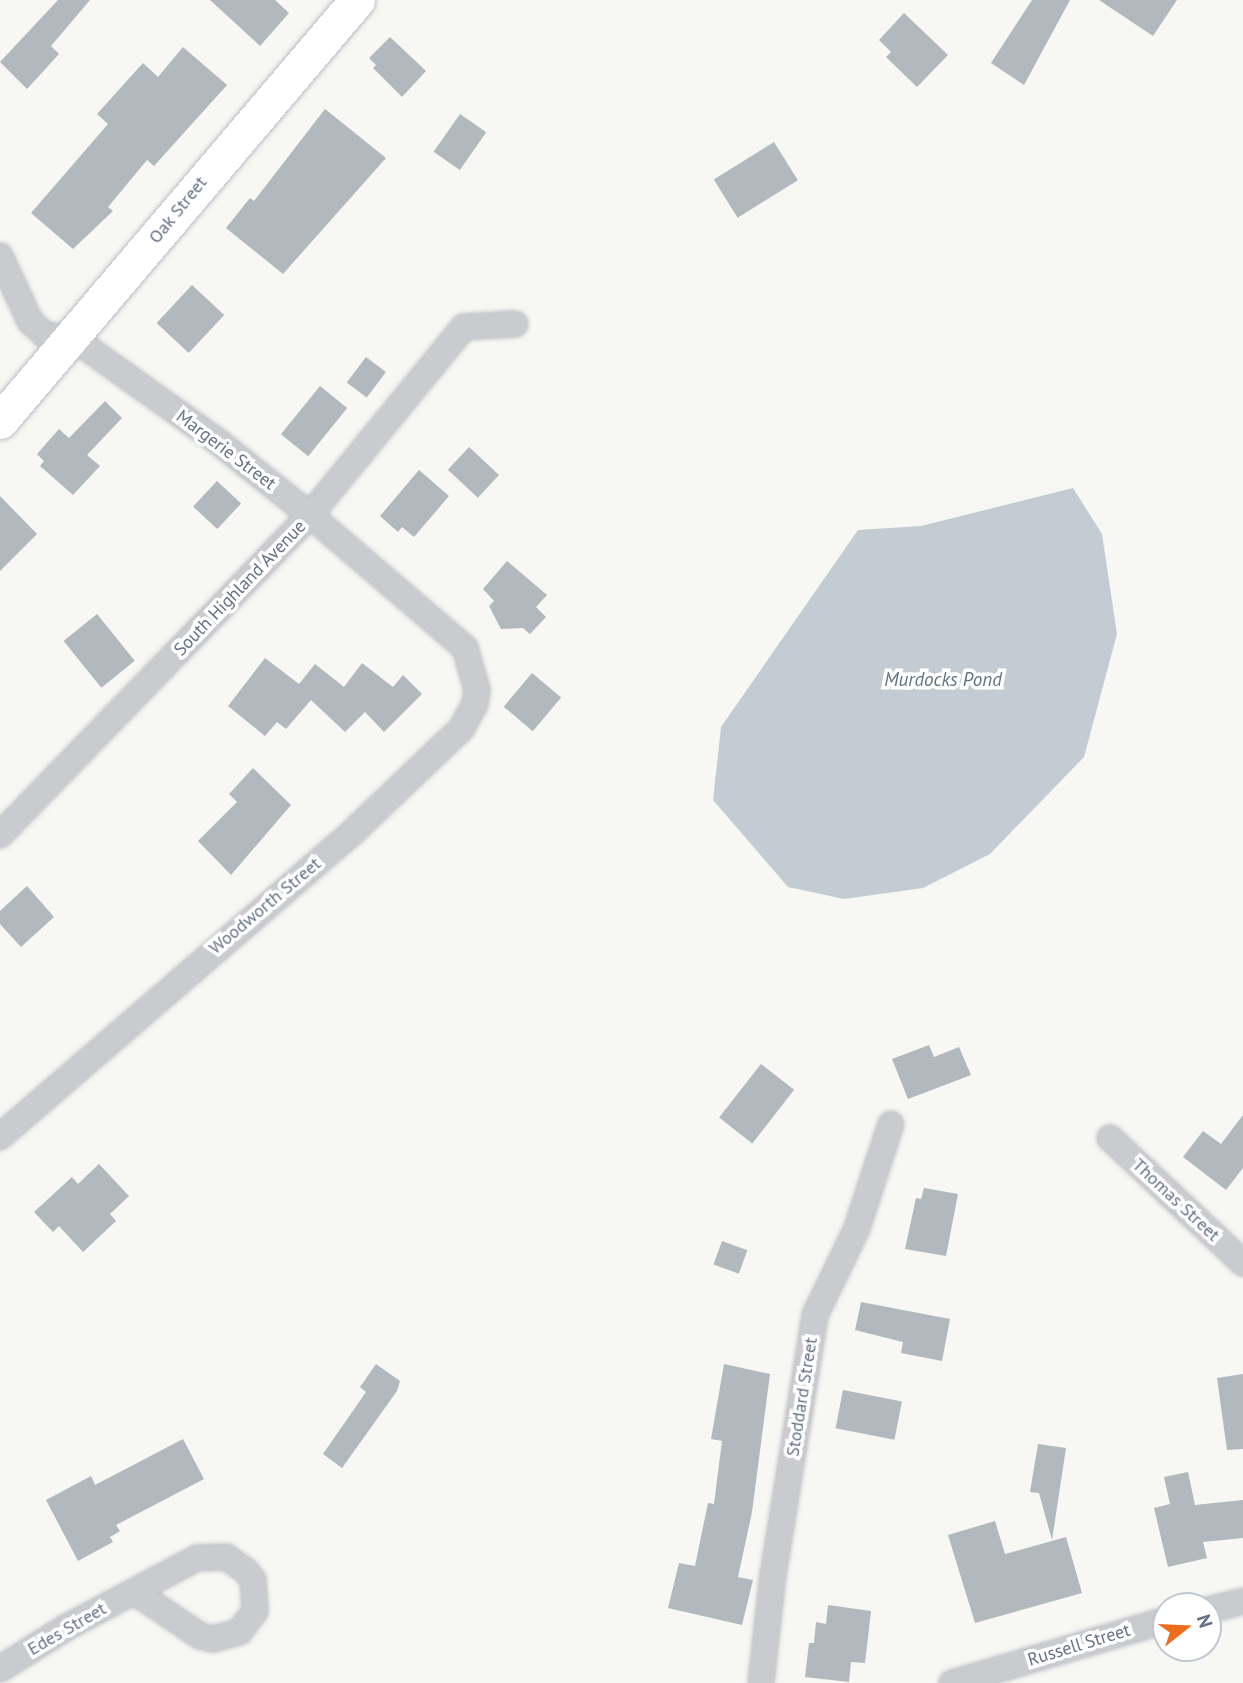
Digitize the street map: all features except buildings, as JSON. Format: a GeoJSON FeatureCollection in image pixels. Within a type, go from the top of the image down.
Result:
{"type":"FeatureCollection","features":[{"type":"Feature","properties":{"kind":"main road","name":"Oak Street"},"geometry":{"type":"LineString","coordinates":[[0,421],[357,0]]}},
{"type":"Feature","properties":{"kind":"street","name":"Margerie Street"},"geometry":{"type":"LineString","coordinates":[[0,256],[30,321],[44,334],[73,338],[216,440],[310,515],[465,648]]}},
{"type":"Feature","properties":{"kind":"street","name":"South Highland Avenue"},"geometry":{"type":"LineString","coordinates":[[0,835],[310,515],[464,327],[515,324]]}},
{"type":"Feature","properties":{"kind":"street","name":"Woodworth Street"},"geometry":{"type":"LineString","coordinates":[[0,1137],[353,832],[461,729],[475,704],[477,690],[465,648]]}},
{"type":"Feature","properties":{"kind":"street","name":"Stoddard Street"},"geometry":{"type":"LineString","coordinates":[[761,1683],[773,1575],[815,1315],[858,1228],[891,1125]]}},
{"type":"Feature","properties":{"kind":"street","name":"Thomas Street"},"geometry":{"type":"LineString","coordinates":[[1110,1138],[1243,1263]]}},
{"type":"Feature","properties":{"kind":"street","name":"Edes Street"},"geometry":{"type":"LineString","coordinates":[[0,1670],[135,1592],[197,1558],[226,1557],[253,1580],[255,1611],[239,1632],[213,1639],[200,1636],[135,1592]]}},
{"type":"Feature","properties":{"kind":"street"},"geometry":{"type":"LineString","coordinates":[[1222,1606],[1243,1601]]}},
{"type":"Feature","properties":{"kind":"street","name":"Russell Street"},"geometry":{"type":"LineString","coordinates":[[951,1683],[1152,1624]]}},
{"type":"Feature","properties":{"kind":"water","name":"Murdocks Pond"},"geometry":{"type":"Polygon","coordinates":[[[1073,488],[1102,534],[1117,634],[1084,757],[990,854],[923,888],[844,899],[788,887],[713,800],[721,727],[858,530],[921,526],[1073,488]]]}}]}
